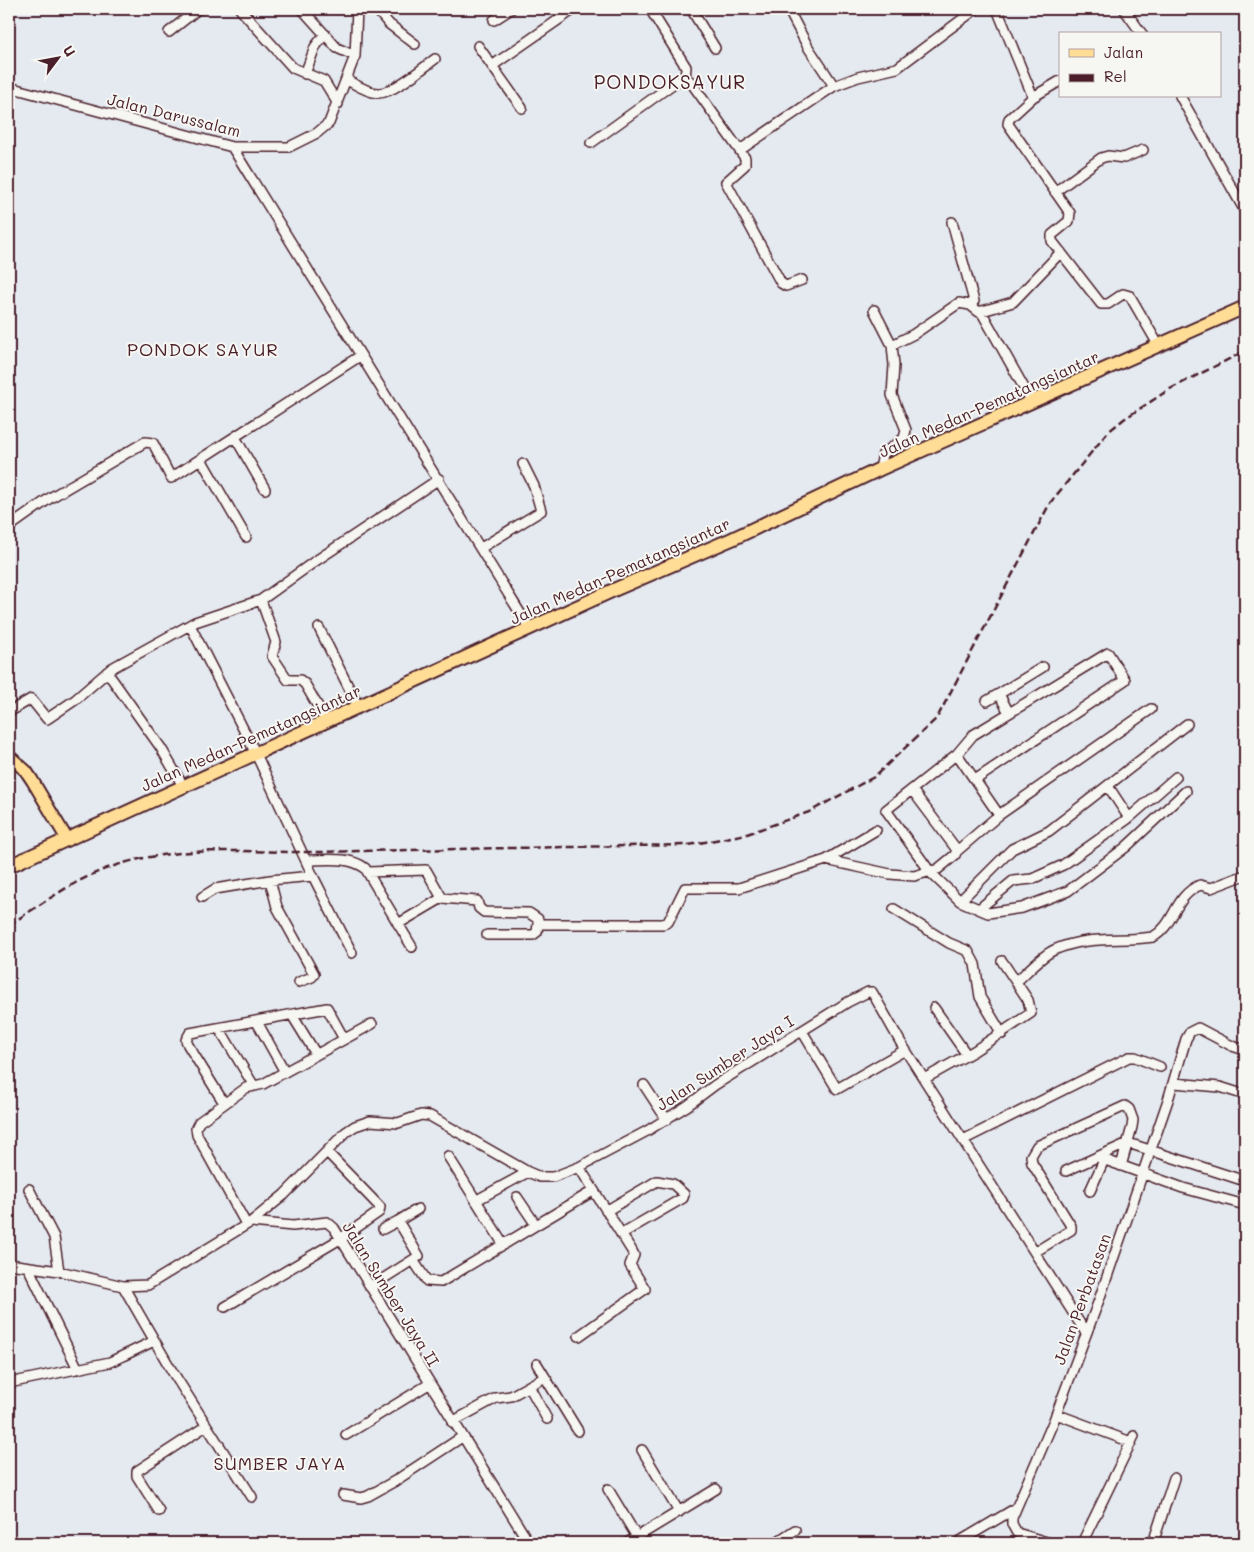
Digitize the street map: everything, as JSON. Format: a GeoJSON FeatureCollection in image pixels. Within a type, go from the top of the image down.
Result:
{"type":"FeatureCollection","features":[{"type":"Feature","properties":{"kind":"highway","name":"Jalan Medan-Pematangsiantar"},"geometry":{"type":"LineString","coordinates":[[9,866],[359,708],[616,588],[740,536],[880,469],[1245,307]]}},
{"type":"Feature","properties":{"kind":"main road"},"geometry":{"type":"LineString","coordinates":[[9,756],[14,766],[32,780],[67,839]]}},
{"type":"Feature","properties":{"kind":"street"},"geometry":{"type":"LineString","coordinates":[[169,32],[198,9]]}},
{"type":"Feature","properties":{"kind":"street"},"geometry":{"type":"LineString","coordinates":[[240,9],[293,68],[324,81],[338,104]]}},
{"type":"Feature","properties":{"kind":"street"},"geometry":{"type":"LineString","coordinates":[[302,9],[337,48],[355,56]]}},
{"type":"Feature","properties":{"kind":"street","name":"Jalan Darussalam"},"geometry":{"type":"LineString","coordinates":[[9,87],[232,147],[272,148],[294,145],[324,128],[338,104],[355,56],[357,9]]}},
{"type":"Feature","properties":{"kind":"street"},"geometry":{"type":"LineString","coordinates":[[376,9],[389,24],[415,44]]}},
{"type":"Feature","properties":{"kind":"street"},"geometry":{"type":"LineString","coordinates":[[494,20],[510,9]]}},
{"type":"Feature","properties":{"kind":"street"},"geometry":{"type":"LineString","coordinates":[[492,66],[574,9]]}},
{"type":"Feature","properties":{"kind":"street"},"geometry":{"type":"LineString","coordinates":[[650,9],[686,67],[686,79]]}},
{"type":"Feature","properties":{"kind":"street"},"geometry":{"type":"LineString","coordinates":[[691,9],[715,48]]}},
{"type":"Feature","properties":{"kind":"street"},"geometry":{"type":"LineString","coordinates":[[788,9],[801,34],[834,86]]}},
{"type":"Feature","properties":{"kind":"street"},"geometry":{"type":"LineString","coordinates":[[740,150],[834,86],[858,77],[897,68],[976,9]]}},
{"type":"Feature","properties":{"kind":"street"},"geometry":{"type":"LineString","coordinates":[[997,9],[1032,98]]}},
{"type":"Feature","properties":{"kind":"street"},"geometry":{"type":"LineString","coordinates":[[1124,9],[1138,32]]}},
{"type":"Feature","properties":{"kind":"street"},"geometry":{"type":"LineString","coordinates":[[306,74],[315,47],[325,34]]}},
{"type":"Feature","properties":{"kind":"street"},"geometry":{"type":"LineString","coordinates":[[478,46],[522,108]]}},
{"type":"Feature","properties":{"kind":"street"},"geometry":{"type":"LineString","coordinates":[[348,80],[380,94],[410,78],[435,59]]}},
{"type":"Feature","properties":{"kind":"street"},"geometry":{"type":"LineString","coordinates":[[591,143],[677,81],[686,79]]}},
{"type":"Feature","properties":{"kind":"street"},"geometry":{"type":"LineString","coordinates":[[686,79],[745,158],[745,165],[726,180],[727,186],[781,283],[786,286],[802,280]]}},
{"type":"Feature","properties":{"kind":"street"},"geometry":{"type":"LineString","coordinates":[[1059,82],[1032,98],[1009,119],[1008,124],[1071,218],[1051,237],[1061,252],[1101,304],[1108,304],[1127,293],[1159,346]]}},
{"type":"Feature","properties":{"kind":"street"},"geometry":{"type":"LineString","coordinates":[[1181,98],[1245,211]]}},
{"type":"Feature","properties":{"kind":"street"},"geometry":{"type":"LineString","coordinates":[[232,147],[530,629]]}},
{"type":"Feature","properties":{"kind":"street"},"geometry":{"type":"LineString","coordinates":[[1055,192],[1101,158],[1108,156],[1124,158],[1143,150]]}},
{"type":"Feature","properties":{"kind":"street"},"geometry":{"type":"LineString","coordinates":[[952,222],[975,297],[970,304]]}},
{"type":"Feature","properties":{"kind":"street"},"geometry":{"type":"LineString","coordinates":[[892,345],[914,334],[959,303],[970,304],[976,311],[981,311],[1013,302],[1032,285],[1061,252]]}},
{"type":"Feature","properties":{"kind":"street"},"geometry":{"type":"LineString","coordinates":[[874,310],[892,345],[894,365],[892,395],[906,430],[904,438],[883,454],[880,469]]}},
{"type":"Feature","properties":{"kind":"street"},"geometry":{"type":"LineString","coordinates":[[981,311],[1032,402]]}},
{"type":"Feature","properties":{"kind":"street"},"geometry":{"type":"LineString","coordinates":[[9,527],[50,498],[145,442],[153,444],[171,478],[360,356]]}},
{"type":"Feature","properties":{"kind":"street"},"geometry":{"type":"LineString","coordinates":[[235,437],[265,490]]}},
{"type":"Feature","properties":{"kind":"street"},"geometry":{"type":"LineString","coordinates":[[201,458],[246,537]]}},
{"type":"Feature","properties":{"kind":"street"},"geometry":{"type":"LineString","coordinates":[[481,548],[541,511],[534,486],[523,464]]}},
{"type":"Feature","properties":{"kind":"street"},"geometry":{"type":"LineString","coordinates":[[9,712],[31,699],[47,719],[75,700],[107,672],[190,625],[261,600],[314,562],[439,479]]}},
{"type":"Feature","properties":{"kind":"street"},"geometry":{"type":"LineString","coordinates":[[261,600],[276,642],[272,653],[274,660],[288,680],[300,680],[305,684],[327,722]]}},
{"type":"Feature","properties":{"kind":"street"},"geometry":{"type":"LineString","coordinates":[[190,625],[256,754],[352,954]]}},
{"type":"Feature","properties":{"kind":"street"},"geometry":{"type":"LineString","coordinates":[[319,628],[359,708]]}},
{"type":"Feature","properties":{"kind":"street"},"geometry":{"type":"LineString","coordinates":[[975,780],[1125,680],[1108,653],[973,735],[957,754],[886,810],[931,873],[960,901],[988,913],[1022,908],[1068,891],[1126,847],[1186,791]]}},
{"type":"Feature","properties":{"kind":"street"},"geometry":{"type":"LineString","coordinates":[[987,701],[1043,667]]}},
{"type":"Feature","properties":{"kind":"street"},"geometry":{"type":"LineString","coordinates":[[107,672],[161,748],[183,786]]}},
{"type":"Feature","properties":{"kind":"street"},"geometry":{"type":"LineString","coordinates":[[999,694],[1009,713]]}},
{"type":"Feature","properties":{"kind":"street"},"geometry":{"type":"LineString","coordinates":[[826,860],[898,875],[914,876],[938,870],[999,814],[1150,709]]}},
{"type":"Feature","properties":{"kind":"street"},"geometry":{"type":"LineString","coordinates":[[960,901],[1012,849],[1049,831],[1187,724]]}},
{"type":"Feature","properties":{"kind":"street"},"geometry":{"type":"LineString","coordinates":[[957,754],[999,814]]}},
{"type":"Feature","properties":{"kind":"street"},"geometry":{"type":"LineString","coordinates":[[978,909],[1013,881],[1032,879],[1063,865],[1129,818],[1176,778]]}},
{"type":"Feature","properties":{"kind":"street"},"geometry":{"type":"LineString","coordinates":[[1108,786],[1129,818]]}},
{"type":"Feature","properties":{"kind":"street"},"geometry":{"type":"LineString","coordinates":[[912,790],[957,848],[957,851]]}},
{"type":"Feature","properties":{"kind":"street"},"geometry":{"type":"LineString","coordinates":[[538,924],[665,924],[668,922],[685,888],[739,888],[826,860],[876,830]]}},
{"type":"Feature","properties":{"kind":"street"},"geometry":{"type":"LineString","coordinates":[[306,860],[347,860],[358,863],[368,872],[412,947]]}},
{"type":"Feature","properties":{"kind":"street"},"geometry":{"type":"LineString","coordinates":[[368,872],[424,869],[442,898]]}},
{"type":"Feature","properties":{"kind":"street"},"geometry":{"type":"LineString","coordinates":[[1016,982],[1053,950],[1063,946],[1093,939],[1153,937],[1168,922],[1181,898],[1189,890],[1200,885],[1211,888],[1245,875]]}},
{"type":"Feature","properties":{"kind":"street"},"geometry":{"type":"LineString","coordinates":[[202,897],[215,889],[270,880],[313,876]]}},
{"type":"Feature","properties":{"kind":"street"},"geometry":{"type":"LineString","coordinates":[[270,880],[274,898],[285,923],[314,974],[312,977],[299,982]]}},
{"type":"Feature","properties":{"kind":"street"},"geometry":{"type":"LineString","coordinates":[[398,924],[442,898],[477,901],[479,908],[484,912],[529,913],[536,916],[537,932],[533,935],[487,935]]}},
{"type":"Feature","properties":{"kind":"street"},"geometry":{"type":"LineString","coordinates":[[894,909],[948,943],[968,951],[975,964],[980,997],[1002,1034]]}},
{"type":"Feature","properties":{"kind":"street"},"geometry":{"type":"LineString","coordinates":[[924,1079],[1002,1034],[1031,1013],[1028,1000],[1002,961]]}},
{"type":"Feature","properties":{"kind":"street","name":"Jalan Sumber Jaya I"},"geometry":{"type":"LineString","coordinates":[[248,1223],[284,1195],[355,1126],[370,1121],[398,1123],[426,1114],[528,1172],[546,1178],[579,1167],[667,1120],[715,1085],[848,1002],[872,992],[905,1050],[1086,1333]]}},
{"type":"Feature","properties":{"kind":"street"},"geometry":{"type":"LineString","coordinates":[[224,1103],[186,1040],[190,1033],[327,1008],[344,1039]]}},
{"type":"Feature","properties":{"kind":"street"},"geometry":{"type":"LineString","coordinates":[[934,1008],[967,1055]]}},
{"type":"Feature","properties":{"kind":"street"},"geometry":{"type":"LineString","coordinates":[[292,1015],[316,1054]]}},
{"type":"Feature","properties":{"kind":"street"},"geometry":{"type":"LineString","coordinates":[[257,1022],[285,1072]]}},
{"type":"Feature","properties":{"kind":"street"},"geometry":{"type":"LineString","coordinates":[[9,1264],[59,1271],[123,1286],[148,1285],[158,1281],[248,1223],[197,1134],[196,1128],[199,1122],[246,1088],[285,1072],[372,1024]]}},
{"type":"Feature","properties":{"kind":"street"},"geometry":{"type":"LineString","coordinates":[[219,1028],[254,1086]]}},
{"type":"Feature","properties":{"kind":"street","name":"Jalan Perbatasan"},"geometry":{"type":"LineString","coordinates":[[1050,1543],[1017,1532],[1012,1524],[1016,1508],[1056,1414],[1086,1333],[1174,1083],[1186,1039],[1190,1032],[1198,1028],[1232,1046],[1245,1050]]}},
{"type":"Feature","properties":{"kind":"street"},"geometry":{"type":"LineString","coordinates":[[802,1031],[837,1089],[905,1050]]}},
{"type":"Feature","properties":{"kind":"street"},"geometry":{"type":"LineString","coordinates":[[963,1140],[1129,1057],[1135,1057],[1160,1067]]}},
{"type":"Feature","properties":{"kind":"street"},"geometry":{"type":"LineString","coordinates":[[1174,1083],[1220,1087],[1239,1093]]}},
{"type":"Feature","properties":{"kind":"street"},"geometry":{"type":"LineString","coordinates":[[644,1085],[667,1120]]}},
{"type":"Feature","properties":{"kind":"street"},"geometry":{"type":"LineString","coordinates":[[1035,1252],[1068,1234],[1071,1226],[1032,1163],[1031,1156],[1033,1151],[1046,1142],[1125,1106],[1129,1109],[1133,1120],[1122,1166]]}},
{"type":"Feature","properties":{"kind":"street"},"geometry":{"type":"LineString","coordinates":[[1066,1171],[1102,1159],[1128,1143],[1245,1181]]}},
{"type":"Feature","properties":{"kind":"street"},"geometry":{"type":"LineString","coordinates":[[225,1307],[340,1239],[381,1209],[373,1198],[327,1152]]}},
{"type":"Feature","properties":{"kind":"street"},"geometry":{"type":"LineString","coordinates":[[448,1156],[504,1245]]}},
{"type":"Feature","properties":{"kind":"street"},"geometry":{"type":"LineString","coordinates":[[1102,1159],[1209,1196],[1245,1206]]}},
{"type":"Feature","properties":{"kind":"street"},"geometry":{"type":"LineString","coordinates":[[1090,1191],[1102,1159]]}},
{"type":"Feature","properties":{"kind":"street"},"geometry":{"type":"LineString","coordinates":[[579,1167],[634,1255],[630,1265],[645,1289],[579,1336]]}},
{"type":"Feature","properties":{"kind":"street"},"geometry":{"type":"LineString","coordinates":[[477,1200],[528,1172]]}},
{"type":"Feature","properties":{"kind":"street"},"geometry":{"type":"LineString","coordinates":[[606,1211],[657,1181],[674,1184],[684,1194],[683,1198],[621,1234]]}},
{"type":"Feature","properties":{"kind":"street"},"geometry":{"type":"LineString","coordinates":[[29,1189],[54,1237],[59,1271]]}},
{"type":"Feature","properties":{"kind":"street"},"geometry":{"type":"LineString","coordinates":[[414,1260],[427,1281],[436,1283],[448,1279],[593,1191]]}},
{"type":"Feature","properties":{"kind":"street"},"geometry":{"type":"LineString","coordinates":[[517,1197],[536,1225]]}},
{"type":"Feature","properties":{"kind":"street"},"geometry":{"type":"LineString","coordinates":[[383,1229],[418,1208]]}},
{"type":"Feature","properties":{"kind":"street"},"geometry":{"type":"LineString","coordinates":[[370,1287],[418,1258],[418,1254],[398,1221]]}},
{"type":"Feature","properties":{"kind":"street","name":"Jalan Sumber Jaya II"},"geometry":{"type":"LineString","coordinates":[[248,1223],[293,1226],[327,1222],[340,1239],[452,1422],[530,1543]]}},
{"type":"Feature","properties":{"kind":"street"},"geometry":{"type":"LineString","coordinates":[[28,1267],[78,1369]]}},
{"type":"Feature","properties":{"kind":"street"},"geometry":{"type":"LineString","coordinates":[[123,1286],[154,1341],[252,1497]]}},
{"type":"Feature","properties":{"kind":"street"},"geometry":{"type":"LineString","coordinates":[[9,1384],[110,1362],[154,1341]]}},
{"type":"Feature","properties":{"kind":"street"},"geometry":{"type":"LineString","coordinates":[[538,1364],[578,1432]]}},
{"type":"Feature","properties":{"kind":"street"},"geometry":{"type":"LineString","coordinates":[[452,1422],[496,1398],[511,1396],[545,1377]]}},
{"type":"Feature","properties":{"kind":"street"},"geometry":{"type":"LineString","coordinates":[[346,1435],[429,1384]]}},
{"type":"Feature","properties":{"kind":"street"},"geometry":{"type":"LineString","coordinates":[[529,1386],[547,1419]]}},
{"type":"Feature","properties":{"kind":"street"},"geometry":{"type":"LineString","coordinates":[[1056,1414],[1133,1439],[1082,1543]]}},
{"type":"Feature","properties":{"kind":"street"},"geometry":{"type":"LineString","coordinates":[[159,1511],[137,1476],[137,1471],[206,1426]]}},
{"type":"Feature","properties":{"kind":"street"},"geometry":{"type":"LineString","coordinates":[[343,1496],[360,1498],[379,1490],[462,1437]]}},
{"type":"Feature","properties":{"kind":"street"},"geometry":{"type":"LineString","coordinates":[[642,1450],[679,1512]]}},
{"type":"Feature","properties":{"kind":"street"},"geometry":{"type":"LineString","coordinates":[[1153,1543],[1174,1478]]}},
{"type":"Feature","properties":{"kind":"street"},"geometry":{"type":"LineString","coordinates":[[608,1489],[637,1537]]}},
{"type":"Feature","properties":{"kind":"street"},"geometry":{"type":"LineString","coordinates":[[627,1543],[716,1489]]}},
{"type":"Feature","properties":{"kind":"street"},"geometry":{"type":"LineString","coordinates":[[957,1543],[1016,1508]]}},
{"type":"Feature","properties":{"kind":"street"},"geometry":{"type":"LineString","coordinates":[[775,1543],[795,1530]]}},
{"type":"Feature","properties":{"kind":"railway"},"geometry":{"type":"LineString","coordinates":[[9,925],[86,877],[114,866],[164,855],[216,851],[320,852],[689,845],[747,834],[809,812],[874,777],[937,718],[1050,503],[1108,432],[1124,419],[1170,389],[1245,351]]}},
{"type":"Feature","properties":{"kind":"district","name":"PONDOKSAYUR"},"geometry":{"type":"Point","coordinates":[670,82]}},
{"type":"Feature","properties":{"kind":"district","name":"PONDOK SAYUR"},"geometry":{"type":"Point","coordinates":[203,350]}},
{"type":"Feature","properties":{"kind":"district","name":"SUMBER JAYA"},"geometry":{"type":"Point","coordinates":[280,1464]}}]}
